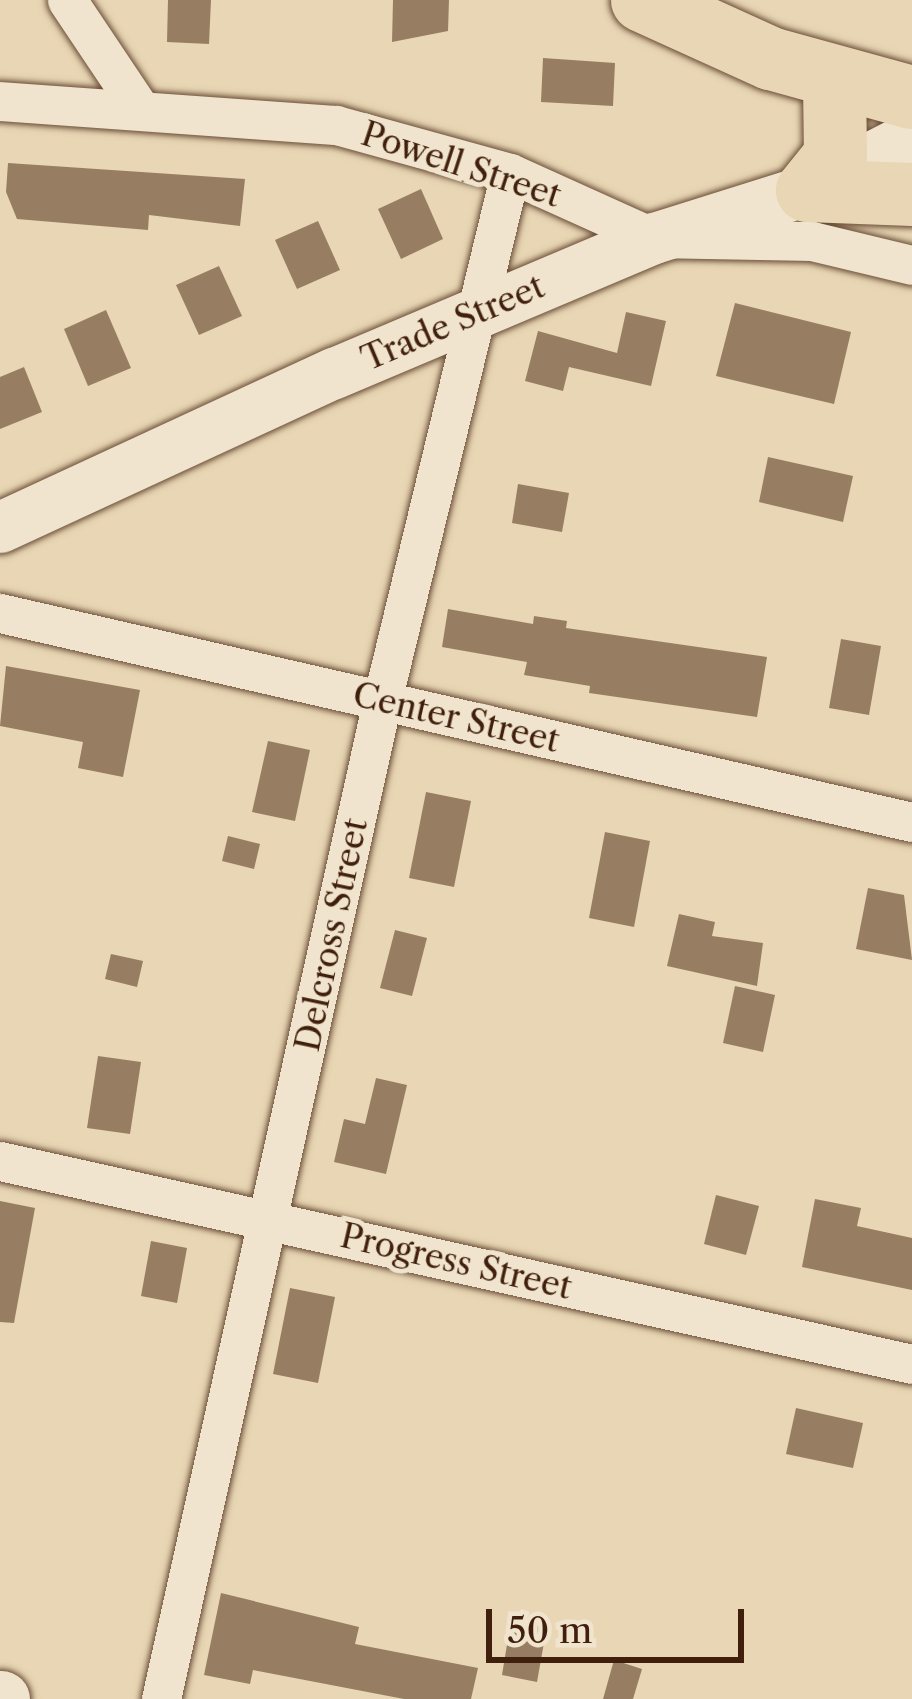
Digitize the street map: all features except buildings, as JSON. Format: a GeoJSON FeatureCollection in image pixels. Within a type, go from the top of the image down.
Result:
{"type":"FeatureCollection","features":[{"type":"Feature","properties":{"kind":"main road"},"geometry":{"type":"LineString","coordinates":[[642,0],[834,79],[912,98]]}},
{"type":"Feature","properties":{"kind":"main road"},"geometry":{"type":"LineString","coordinates":[[808,190],[835,155],[834,79]]}},
{"type":"Feature","properties":{"kind":"main road"},"geometry":{"type":"LineString","coordinates":[[808,190],[912,194]]}},
{"type":"Feature","properties":{"kind":"street"},"geometry":{"type":"LineString","coordinates":[[67,0],[140,109]]}},
{"type":"Feature","properties":{"kind":"street","name":"Powell Street"},"geometry":{"type":"LineString","coordinates":[[0,101],[336,125],[511,173],[654,238],[812,241],[912,265]]}},
{"type":"Feature","properties":{"kind":"street","name":"Trade Street"},"geometry":{"type":"LineString","coordinates":[[0,527],[476,313],[654,238],[808,190],[912,136]]}},
{"type":"Feature","properties":{"kind":"street","name":"Delcross Street"},"geometry":{"type":"LineString","coordinates":[[161,1699],[271,1221],[382,700],[511,173]]}},
{"type":"Feature","properties":{"kind":"street","name":"Center Street"},"geometry":{"type":"LineString","coordinates":[[0,613],[912,822]]}},
{"type":"Feature","properties":{"kind":"street","name":"Progress Street"},"geometry":{"type":"LineString","coordinates":[[0,1161],[912,1364]]}}]}
